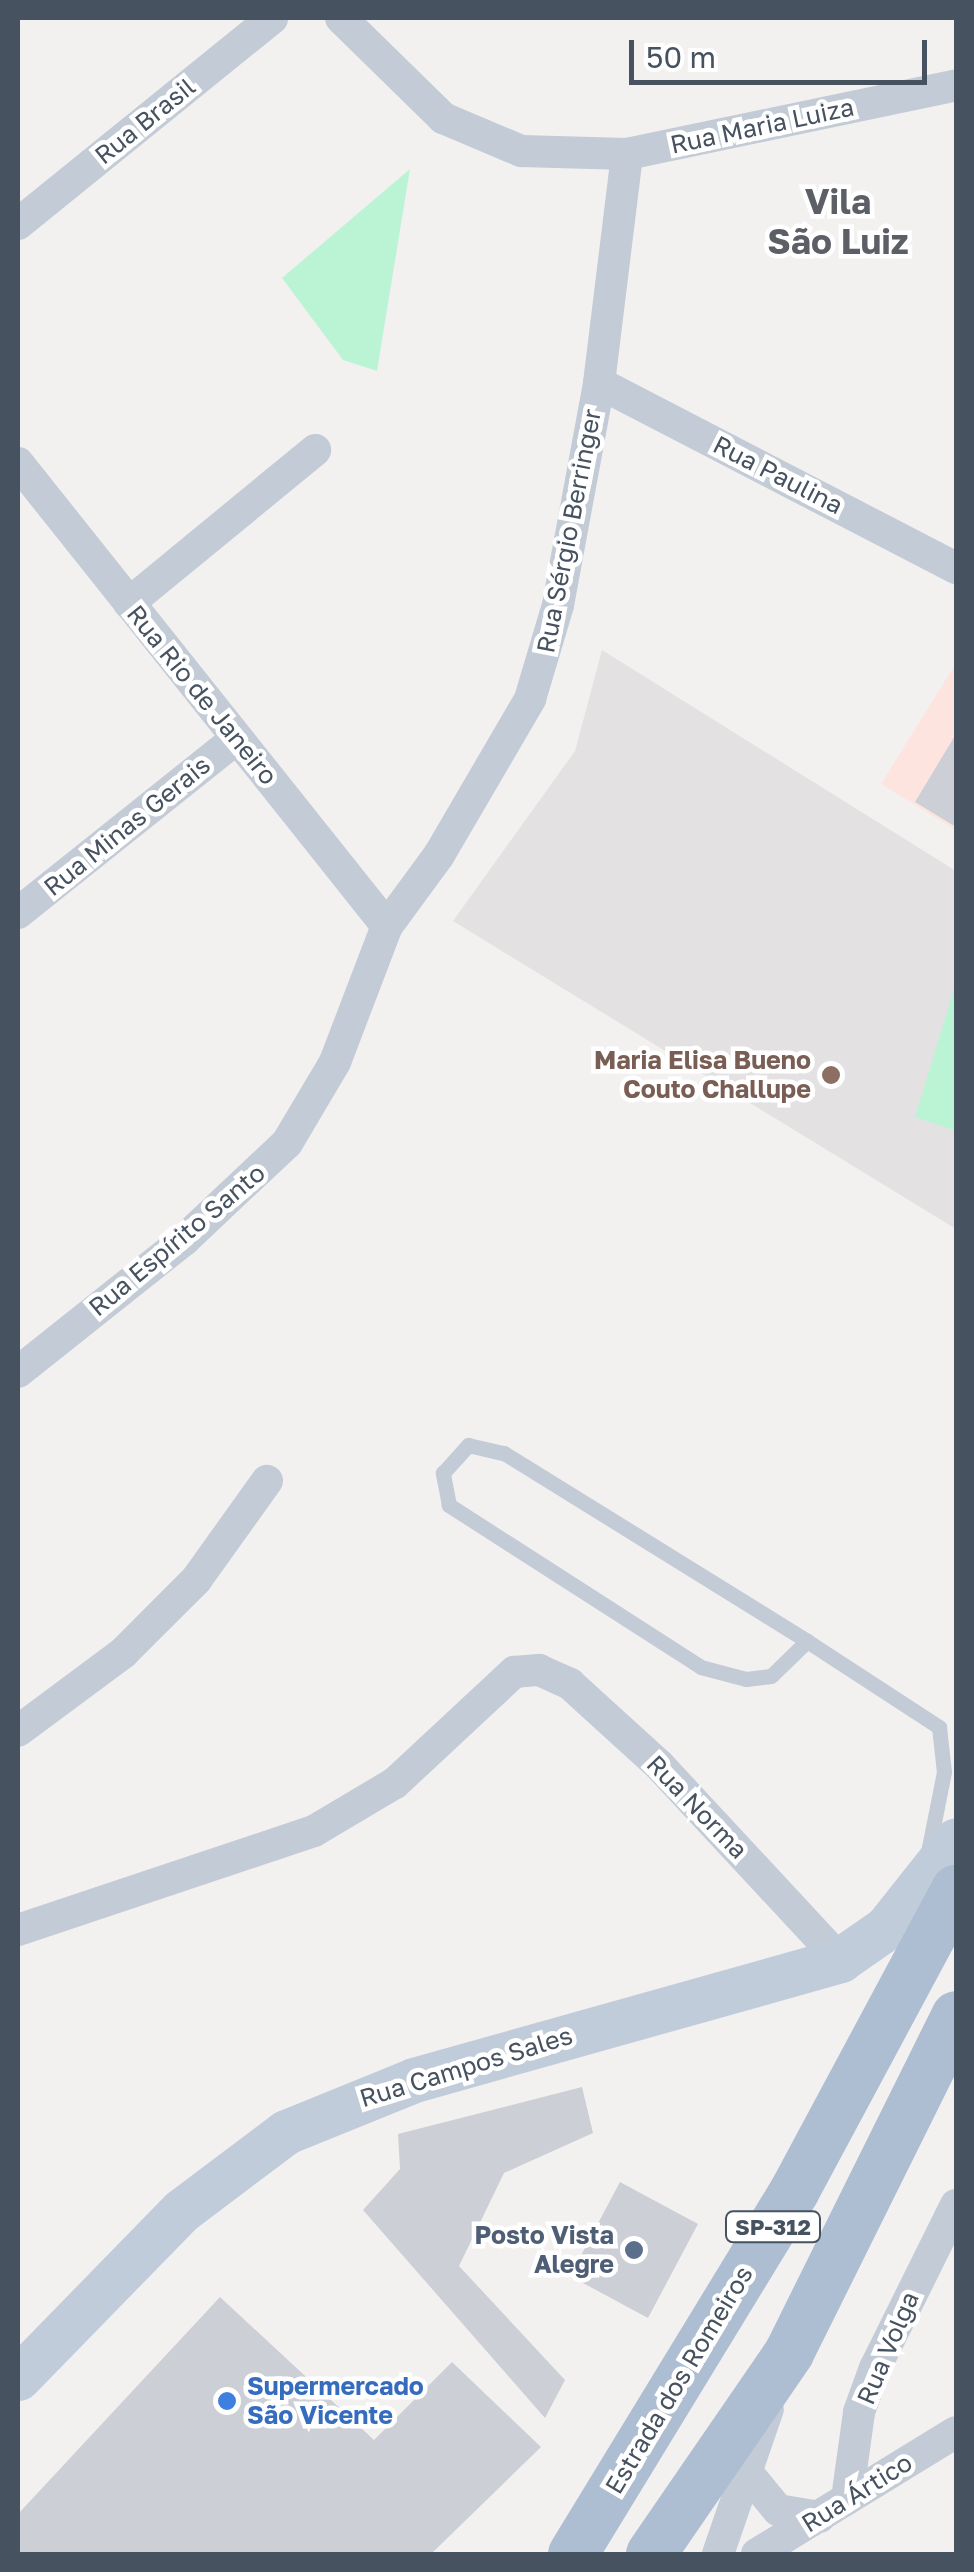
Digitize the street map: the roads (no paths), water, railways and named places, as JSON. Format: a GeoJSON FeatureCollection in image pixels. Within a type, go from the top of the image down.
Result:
{"type":"FeatureCollection","features":[{"type":"Feature","properties":{"kind":"main road","name":"Estrada dos Romeiros"},"geometry":{"type":"LineString","coordinates":[[573,2554],[794,2192],[939,1890]]}},
{"type":"Feature","properties":{"kind":"main road","name":"SP-312"},"geometry":{"type":"LineString","coordinates":[[651,2554],[789,2353],[956,2016]]}},
{"type":"Feature","properties":{"kind":"street","name":"Rua Brasil"},"geometry":{"type":"LineString","coordinates":[[18,224],[272,18]]}},
{"type":"Feature","properties":{"kind":"street","name":"Rua Maria Luiza"},"geometry":{"type":"LineString","coordinates":[[341,18],[402,86],[480,138],[521,152],[627,154],[956,85]]}},
{"type":"Feature","properties":{"kind":"street","name":"Rua Sérgio Berringer"},"geometry":{"type":"LineString","coordinates":[[386,926],[439,855],[530,699],[558,605],[599,382],[627,154]]}},
{"type":"Feature","properties":{"kind":"street","name":"Rua Paulina"},"geometry":{"type":"LineString","coordinates":[[599,382],[956,568]]}},
{"type":"Feature","properties":{"kind":"street"},"geometry":{"type":"LineString","coordinates":[[129,603],[315,450]]}},
{"type":"Feature","properties":{"kind":"street","name":"Rua Rio de Janeiro"},"geometry":{"type":"LineString","coordinates":[[18,464],[386,926]]}},
{"type":"Feature","properties":{"kind":"street","name":"Rua Minas Gerais"},"geometry":{"type":"LineString","coordinates":[[18,913],[237,738]]}},
{"type":"Feature","properties":{"kind":"street","name":"Rua Espírito Santo"},"geometry":{"type":"LineString","coordinates":[[18,1372],[186,1240],[287,1143],[336,1062],[386,926]]}},
{"type":"Feature","properties":{"kind":"street"},"geometry":{"type":"LineString","coordinates":[[18,1731],[123,1653],[196,1580],[267,1481]]}},
{"type":"Feature","properties":{"kind":"street","name":"Rua Norma"},"geometry":{"type":"LineString","coordinates":[[18,1930],[278,1845],[350,1811],[395,1783],[514,1672],[540,1670],[570,1684],[659,1765],[840,1960]]}},
{"type":"Feature","properties":{"kind":"street","name":"Rua Campos Sales"},"geometry":{"type":"LineString","coordinates":[[18,2378],[181,2211],[301,2125],[414,2080],[840,1960],[939,1890],[956,1840]]}},
{"type":"Feature","properties":{"kind":"street","name":"Rua Volga"},"geometry":{"type":"LineString","coordinates":[[833,2508],[859,2412],[876,2368],[956,2205]]}},
{"type":"Feature","properties":{"kind":"street"},"geometry":{"type":"LineString","coordinates":[[718,2554],[789,2353]]}},
{"type":"Feature","properties":{"kind":"street","name":"Rua Ártico"},"geometry":{"type":"LineString","coordinates":[[757,2554],[956,2432]]}},
{"type":"Feature","properties":{"kind":"street"},"geometry":{"type":"LineString","coordinates":[[745,2470],[778,2510],[833,2508]]}},
{"type":"Feature","properties":{"kind":"lane"},"geometry":{"type":"LineString","coordinates":[[807,1641],[771,1676],[746,1679],[701,1667],[449,1505],[443,1473],[468,1445],[486,1444],[807,1641],[939,1727],[944,1772],[939,1890]]}},
{"type":"Feature","properties":{"kind":"place","name":"Maria Elisa Bueno Couto Challupe"},"geometry":{"type":"Point","coordinates":[831,1075]}},
{"type":"Feature","properties":{"kind":"place","name":"Posto Vista Alegre"},"geometry":{"type":"Point","coordinates":[634,2250]}},
{"type":"Feature","properties":{"kind":"place","name":"Supermercado São Vicente"},"geometry":{"type":"Point","coordinates":[227,2401]}},
{"type":"Feature","properties":{"kind":"district","name":"Vila São Luiz"},"geometry":{"type":"Point","coordinates":[838,221]}}]}
